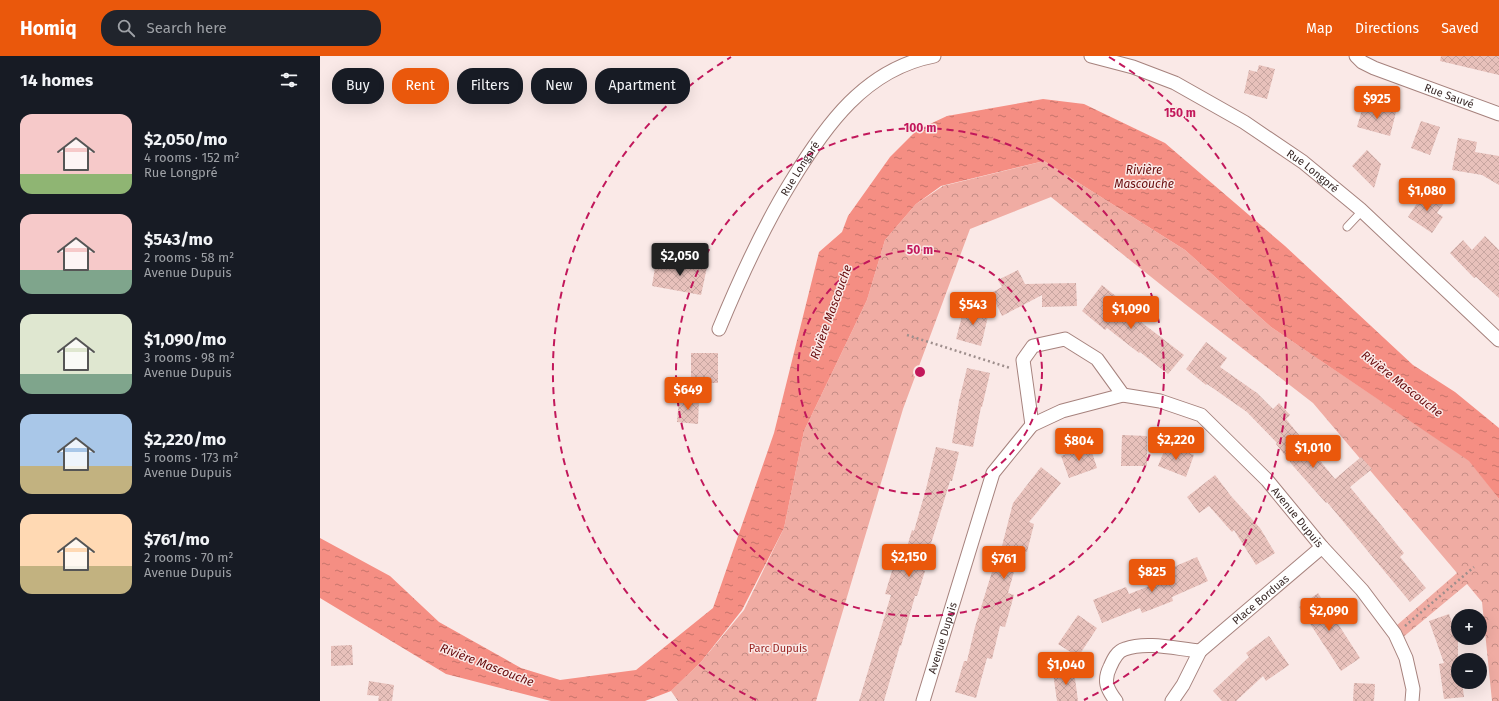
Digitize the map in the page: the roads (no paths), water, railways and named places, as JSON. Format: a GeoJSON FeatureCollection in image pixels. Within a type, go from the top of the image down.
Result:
{"type":"FeatureCollection","features":[{"type":"Feature","properties":{"kind":"street","name":"Rue Longpré"},"geometry":{"type":"LineString","coordinates":[[719,329],[762,233],[792,180],[824,131],[851,101],[882,76],[904,64],[934,56]]}},
{"type":"Feature","properties":{"kind":"street","name":"Rue Longpré"},"geometry":{"type":"LineString","coordinates":[[1091,56],[1133,67],[1161,77],[1210,102],[1244,122],[1303,162],[1362,211],[1499,340]]}},
{"type":"Feature","properties":{"kind":"street","name":"Rue Sauvé"},"geometry":{"type":"LineString","coordinates":[[1356,56],[1362,62],[1374,68],[1499,114]]}},
{"type":"Feature","properties":{"kind":"street"},"geometry":{"type":"LineString","coordinates":[[1032,425],[1023,360],[1033,346],[1065,339],[1096,359],[1123,395]]}},
{"type":"Feature","properties":{"kind":"street","name":"Avenue Dupuis"},"geometry":{"type":"LineString","coordinates":[[923,701],[992,473],[1032,425],[1062,411],[1123,395],[1160,401],[1201,414],[1267,480],[1322,547],[1362,590],[1395,634],[1406,658],[1413,689],[1412,701]]}},
{"type":"Feature","properties":{"kind":"street","name":"Place Borduas"},"geometry":{"type":"LineString","coordinates":[[1172,701],[1183,685],[1200,651],[1322,547]]}},
{"type":"Feature","properties":{"kind":"street"},"geometry":{"type":"LineString","coordinates":[[1116,701],[1108,690],[1106,675],[1114,657],[1124,649],[1146,645],[1200,651]]}},
{"type":"Feature","properties":{"kind":"lane"},"geometry":{"type":"LineString","coordinates":[[1348,226],[1362,211]]}},
{"type":"Feature","properties":{"kind":"water","name":"Rivière Mascouche"},"geometry":{"type":"Polygon","coordinates":[[[1043,99],[1084,104],[1165,143],[1285,246],[1413,365],[1455,392],[1499,428],[1499,499],[1469,461],[1271,327],[1185,250],[1044,161],[941,186],[916,204],[885,240],[867,300],[804,431],[784,528],[742,610],[701,662],[671,691],[645,701],[551,701],[446,674],[320,598],[320,538],[390,576],[439,622],[521,668],[560,680],[636,670],[713,608],[774,433],[819,252],[842,232],[848,216],[890,157],[917,130],[947,116],[1043,99]]]}},
{"type":"Feature","properties":{"kind":"park label","name":"Parc Dupuis"},"geometry":{"type":"Point","coordinates":[778,648]}}]}
